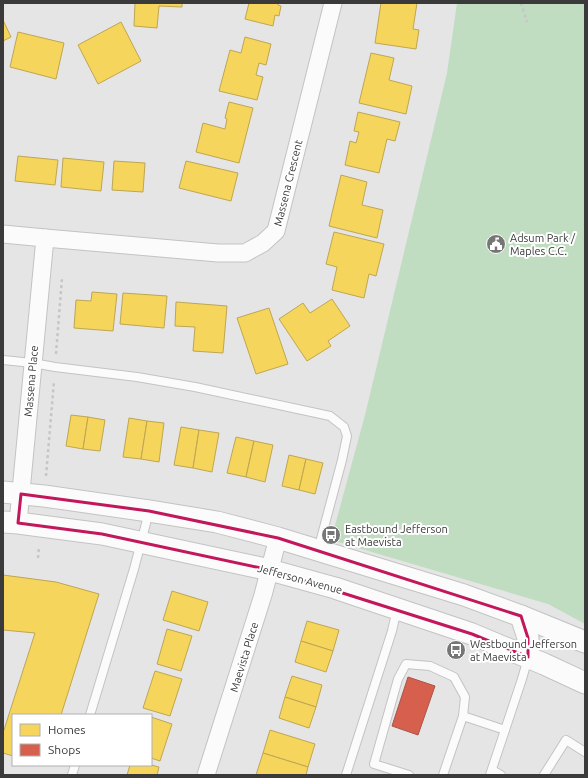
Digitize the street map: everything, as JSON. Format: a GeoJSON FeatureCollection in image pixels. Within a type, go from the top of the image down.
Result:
{"type":"FeatureCollection","features":[{"type":"Feature","properties":{"kind":"street","name":"Massena Crescent"},"geometry":{"type":"LineString","coordinates":[[3,234],[218,253],[245,253],[263,243],[276,231],[333,3]]}},
{"type":"Feature","properties":{"kind":"street","name":"Massena Place"},"geometry":{"type":"LineString","coordinates":[[10,523],[12,493],[33,363],[45,238]]}},
{"type":"Feature","properties":{"kind":"street"},"geometry":{"type":"LineString","coordinates":[[12,493],[44,496],[217,522],[278,538],[464,595],[585,642]]}},
{"type":"Feature","properties":{"kind":"street","name":"Jefferson Avenue"},"geometry":{"type":"LineString","coordinates":[[10,523],[102,534],[270,570],[335,588],[472,634],[585,683]]}},
{"type":"Feature","properties":{"kind":"street","name":"Maevista Place"},"geometry":{"type":"LineString","coordinates":[[206,775],[270,570],[278,538]]}},
{"type":"Feature","properties":{"kind":"street"},"geometry":{"type":"LineString","coordinates":[[521,616],[528,638],[528,657]]}},
{"type":"Feature","properties":{"kind":"lane"},"geometry":{"type":"LineString","coordinates":[[3,360],[136,377],[195,387],[330,416],[344,427],[347,436],[318,550]]}},
{"type":"Feature","properties":{"kind":"lane"},"geometry":{"type":"LineString","coordinates":[[90,714],[142,543],[149,511]]}},
{"type":"Feature","properties":{"kind":"lane"},"geometry":{"type":"LineString","coordinates":[[346,775],[398,608]]}},
{"type":"Feature","properties":{"kind":"lane"},"geometry":{"type":"LineString","coordinates":[[501,775],[491,773],[528,657]]}},
{"type":"Feature","properties":{"kind":"lane"},"geometry":{"type":"LineString","coordinates":[[409,775],[374,764],[398,679],[406,664],[430,666],[454,677],[465,697],[463,716],[443,775]]}},
{"type":"Feature","properties":{"kind":"lane"},"geometry":{"type":"LineString","coordinates":[[463,716],[505,730]]}},
{"type":"Feature","properties":{"kind":"lane"},"geometry":{"type":"LineString","coordinates":[[544,775],[566,740],[585,752]]}},
{"type":"Feature","properties":{"kind":"path"},"geometry":{"type":"LineString","coordinates":[[521,3],[527,22]]}},
{"type":"Feature","properties":{"kind":"highlighted area"},"geometry":{"type":"Polygon","coordinates":[[[21,494],[149,511],[278,538],[521,616],[528,638],[528,657],[472,634],[270,570],[102,534],[18,523],[21,494]]]}},
{"type":"Feature","properties":{"kind":"green space","name":"Adsum Park / Maples C.C."},"geometry":{"type":"Polygon","coordinates":[[[457,3],[585,3],[585,624],[548,604],[331,540],[365,415],[447,73],[457,3]]]}},
{"type":"Feature","properties":{"kind":"building: Homes"},"geometry":{"type":"Polygon","coordinates":[[[135,3],[182,3],[182,7],[159,6],[157,28],[134,26],[135,3]]]}},
{"type":"Feature","properties":{"kind":"building: Homes"},"geometry":{"type":"Polygon","coordinates":[[[249,3],[278,3],[278,5],[281,6],[279,16],[275,15],[273,26],[245,19],[249,3]]]}},
{"type":"Feature","properties":{"kind":"building: Homes"},"geometry":{"type":"Polygon","coordinates":[[[381,3],[417,3],[413,29],[419,30],[416,49],[375,43],[381,3]]]}},
{"type":"Feature","properties":{"kind":"building: Homes"},"geometry":{"type":"Polygon","coordinates":[[[3,20],[11,37],[3,41],[3,20]]]}},
{"type":"Feature","properties":{"kind":"building: Homes"},"geometry":{"type":"Polygon","coordinates":[[[121,22],[141,61],[98,84],[78,45],[121,22]]]}},
{"type":"Feature","properties":{"kind":"building: Homes"},"geometry":{"type":"Polygon","coordinates":[[[18,32],[64,43],[56,79],[10,67],[18,32]]]}},
{"type":"Feature","properties":{"kind":"building: Homes"},"geometry":{"type":"Polygon","coordinates":[[[245,37],[271,44],[266,65],[259,63],[256,75],[263,77],[257,100],[219,91],[230,50],[241,53],[245,37]]]}},
{"type":"Feature","properties":{"kind":"building: Homes"},"geometry":{"type":"Polygon","coordinates":[[[371,53],[394,58],[389,80],[412,86],[406,114],[359,103],[371,53]]]}},
{"type":"Feature","properties":{"kind":"building: Homes"},"geometry":{"type":"Polygon","coordinates":[[[229,102],[253,108],[239,163],[196,152],[203,123],[225,129],[227,119],[225,118],[229,102]]]}},
{"type":"Feature","properties":{"kind":"building: Homes"},"geometry":{"type":"Polygon","coordinates":[[[358,112],[400,122],[395,141],[387,139],[379,173],[345,165],[350,141],[356,143],[359,132],[354,131],[358,112]]]}},
{"type":"Feature","properties":{"kind":"building: Homes"},"geometry":{"type":"Polygon","coordinates":[[[18,156],[58,160],[55,185],[15,181],[18,156]]]}},
{"type":"Feature","properties":{"kind":"building: Homes"},"geometry":{"type":"Polygon","coordinates":[[[63,158],[104,162],[101,191],[61,187],[63,158]]]}},
{"type":"Feature","properties":{"kind":"building: Homes"},"geometry":{"type":"Polygon","coordinates":[[[114,161],[145,163],[143,192],[112,190],[114,161]]]}},
{"type":"Feature","properties":{"kind":"building: Homes"},"geometry":{"type":"Polygon","coordinates":[[[186,161],[238,173],[231,201],[179,188],[186,161]]]}},
{"type":"Feature","properties":{"kind":"building: Homes"},"geometry":{"type":"Polygon","coordinates":[[[341,175],[367,182],[362,205],[383,210],[377,238],[329,226],[341,175]]]}},
{"type":"Feature","properties":{"kind":"building: Homes"},"geometry":{"type":"Polygon","coordinates":[[[334,232],[384,244],[376,276],[369,274],[364,298],[332,290],[337,267],[326,264],[334,232]]]}},
{"type":"Feature","properties":{"kind":"building: Homes"},"geometry":{"type":"Polygon","coordinates":[[[92,292],[117,294],[113,331],[74,328],[76,300],[91,301],[92,292]]]}},
{"type":"Feature","properties":{"kind":"building: Homes"},"geometry":{"type":"Polygon","coordinates":[[[123,293],[167,296],[164,328],[120,324],[123,293]]]}},
{"type":"Feature","properties":{"kind":"building: Homes"},"geometry":{"type":"Polygon","coordinates":[[[332,299],[350,326],[328,341],[331,346],[307,361],[279,319],[303,303],[310,313],[332,299]]]}},
{"type":"Feature","properties":{"kind":"building: Homes"},"geometry":{"type":"Polygon","coordinates":[[[176,302],[227,306],[223,353],[193,351],[195,327],[175,326],[176,302]]]}},
{"type":"Feature","properties":{"kind":"building: Homes"},"geometry":{"type":"Polygon","coordinates":[[[269,308],[288,364],[256,374],[237,318],[269,308]]]}},
{"type":"Feature","properties":{"kind":"building: Homes"},"geometry":{"type":"Polygon","coordinates":[[[71,415],[88,417],[83,449],[66,446],[71,415]]]}},
{"type":"Feature","properties":{"kind":"building: Homes"},"geometry":{"type":"Polygon","coordinates":[[[88,417],[105,420],[100,451],[83,449],[88,417]]]}},
{"type":"Feature","properties":{"kind":"building: Homes"},"geometry":{"type":"Polygon","coordinates":[[[129,418],[147,421],[141,459],[123,457],[129,418]]]}},
{"type":"Feature","properties":{"kind":"building: Homes"},"geometry":{"type":"Polygon","coordinates":[[[147,421],[164,423],[159,462],[141,459],[147,421]]]}},
{"type":"Feature","properties":{"kind":"building: Homes"},"geometry":{"type":"Polygon","coordinates":[[[181,427],[199,430],[193,468],[174,465],[181,427]]]}},
{"type":"Feature","properties":{"kind":"building: Homes"},"geometry":{"type":"Polygon","coordinates":[[[199,430],[219,433],[212,472],[193,468],[199,430]]]}},
{"type":"Feature","properties":{"kind":"building: Homes"},"geometry":{"type":"Polygon","coordinates":[[[236,437],[254,441],[246,477],[227,473],[236,437]]]}},
{"type":"Feature","properties":{"kind":"building: Homes"},"geometry":{"type":"Polygon","coordinates":[[[254,441],[273,445],[265,482],[246,477],[254,441]]]}},
{"type":"Feature","properties":{"kind":"building: Homes"},"geometry":{"type":"Polygon","coordinates":[[[289,455],[306,459],[299,490],[282,486],[289,455]]]}},
{"type":"Feature","properties":{"kind":"building: Homes"},"geometry":{"type":"Polygon","coordinates":[[[306,459],[323,463],[315,494],[299,490],[306,459]]]}},
{"type":"Feature","properties":{"kind":"building: Homes"},"geometry":{"type":"Polygon","coordinates":[[[3,575],[56,582],[99,594],[61,714],[12,714],[12,756],[3,753],[3,733],[35,633],[3,630],[3,575]]]}},
{"type":"Feature","properties":{"kind":"building: Homes"},"geometry":{"type":"Polygon","coordinates":[[[172,591],[208,602],[199,631],[163,620],[172,591]]]}},
{"type":"Feature","properties":{"kind":"building: Homes"},"geometry":{"type":"Polygon","coordinates":[[[307,621],[339,630],[333,651],[301,641],[307,621]]]}},
{"type":"Feature","properties":{"kind":"building: Homes"},"geometry":{"type":"Polygon","coordinates":[[[167,629],[192,636],[181,671],[157,664],[167,629]]]}},
{"type":"Feature","properties":{"kind":"building: Homes"},"geometry":{"type":"Polygon","coordinates":[[[301,641],[333,651],[326,672],[295,662],[301,641]]]}},
{"type":"Feature","properties":{"kind":"building: Homes"},"geometry":{"type":"Polygon","coordinates":[[[155,671],[182,679],[170,716],[143,708],[155,671]]]}},
{"type":"Feature","properties":{"kind":"building: Homes"},"geometry":{"type":"Polygon","coordinates":[[[292,676],[322,685],[316,707],[285,697],[292,676]]]}},
{"type":"Feature","properties":{"kind":"building: Homes"},"geometry":{"type":"Polygon","coordinates":[[[285,697],[316,707],[309,728],[279,718],[285,697]]]}},
{"type":"Feature","properties":{"kind":"building: Homes"},"geometry":{"type":"Polygon","coordinates":[[[152,717],[172,724],[160,761],[152,758],[152,717]]]}},
{"type":"Feature","properties":{"kind":"building: Homes"},"geometry":{"type":"Polygon","coordinates":[[[270,730],[315,744],[308,767],[263,753],[270,730]]]}},
{"type":"Feature","properties":{"kind":"building: Homes"},"geometry":{"type":"Polygon","coordinates":[[[263,753],[308,767],[306,775],[256,775],[263,753]]]}},
{"type":"Feature","properties":{"kind":"building: Homes"},"geometry":{"type":"Polygon","coordinates":[[[152,765],[159,767],[157,775],[127,775],[130,766],[152,765]]]}},
{"type":"Feature","properties":{"kind":"building: Shops"},"geometry":{"type":"Polygon","coordinates":[[[408,677],[435,686],[418,735],[392,726],[408,677]]]}},
{"type":"Feature","properties":{"kind":"place","name":"Adsum Park / Maples C.C."},"geometry":{"type":"Point","coordinates":[496,244]}},
{"type":"Feature","properties":{"kind":"place","name":"Eastbound Jefferson at Maevista"},"geometry":{"type":"Point","coordinates":[331,535]}},
{"type":"Feature","properties":{"kind":"place","name":"Westbound Jefferson at Maevista"},"geometry":{"type":"Point","coordinates":[456,650]}}]}
